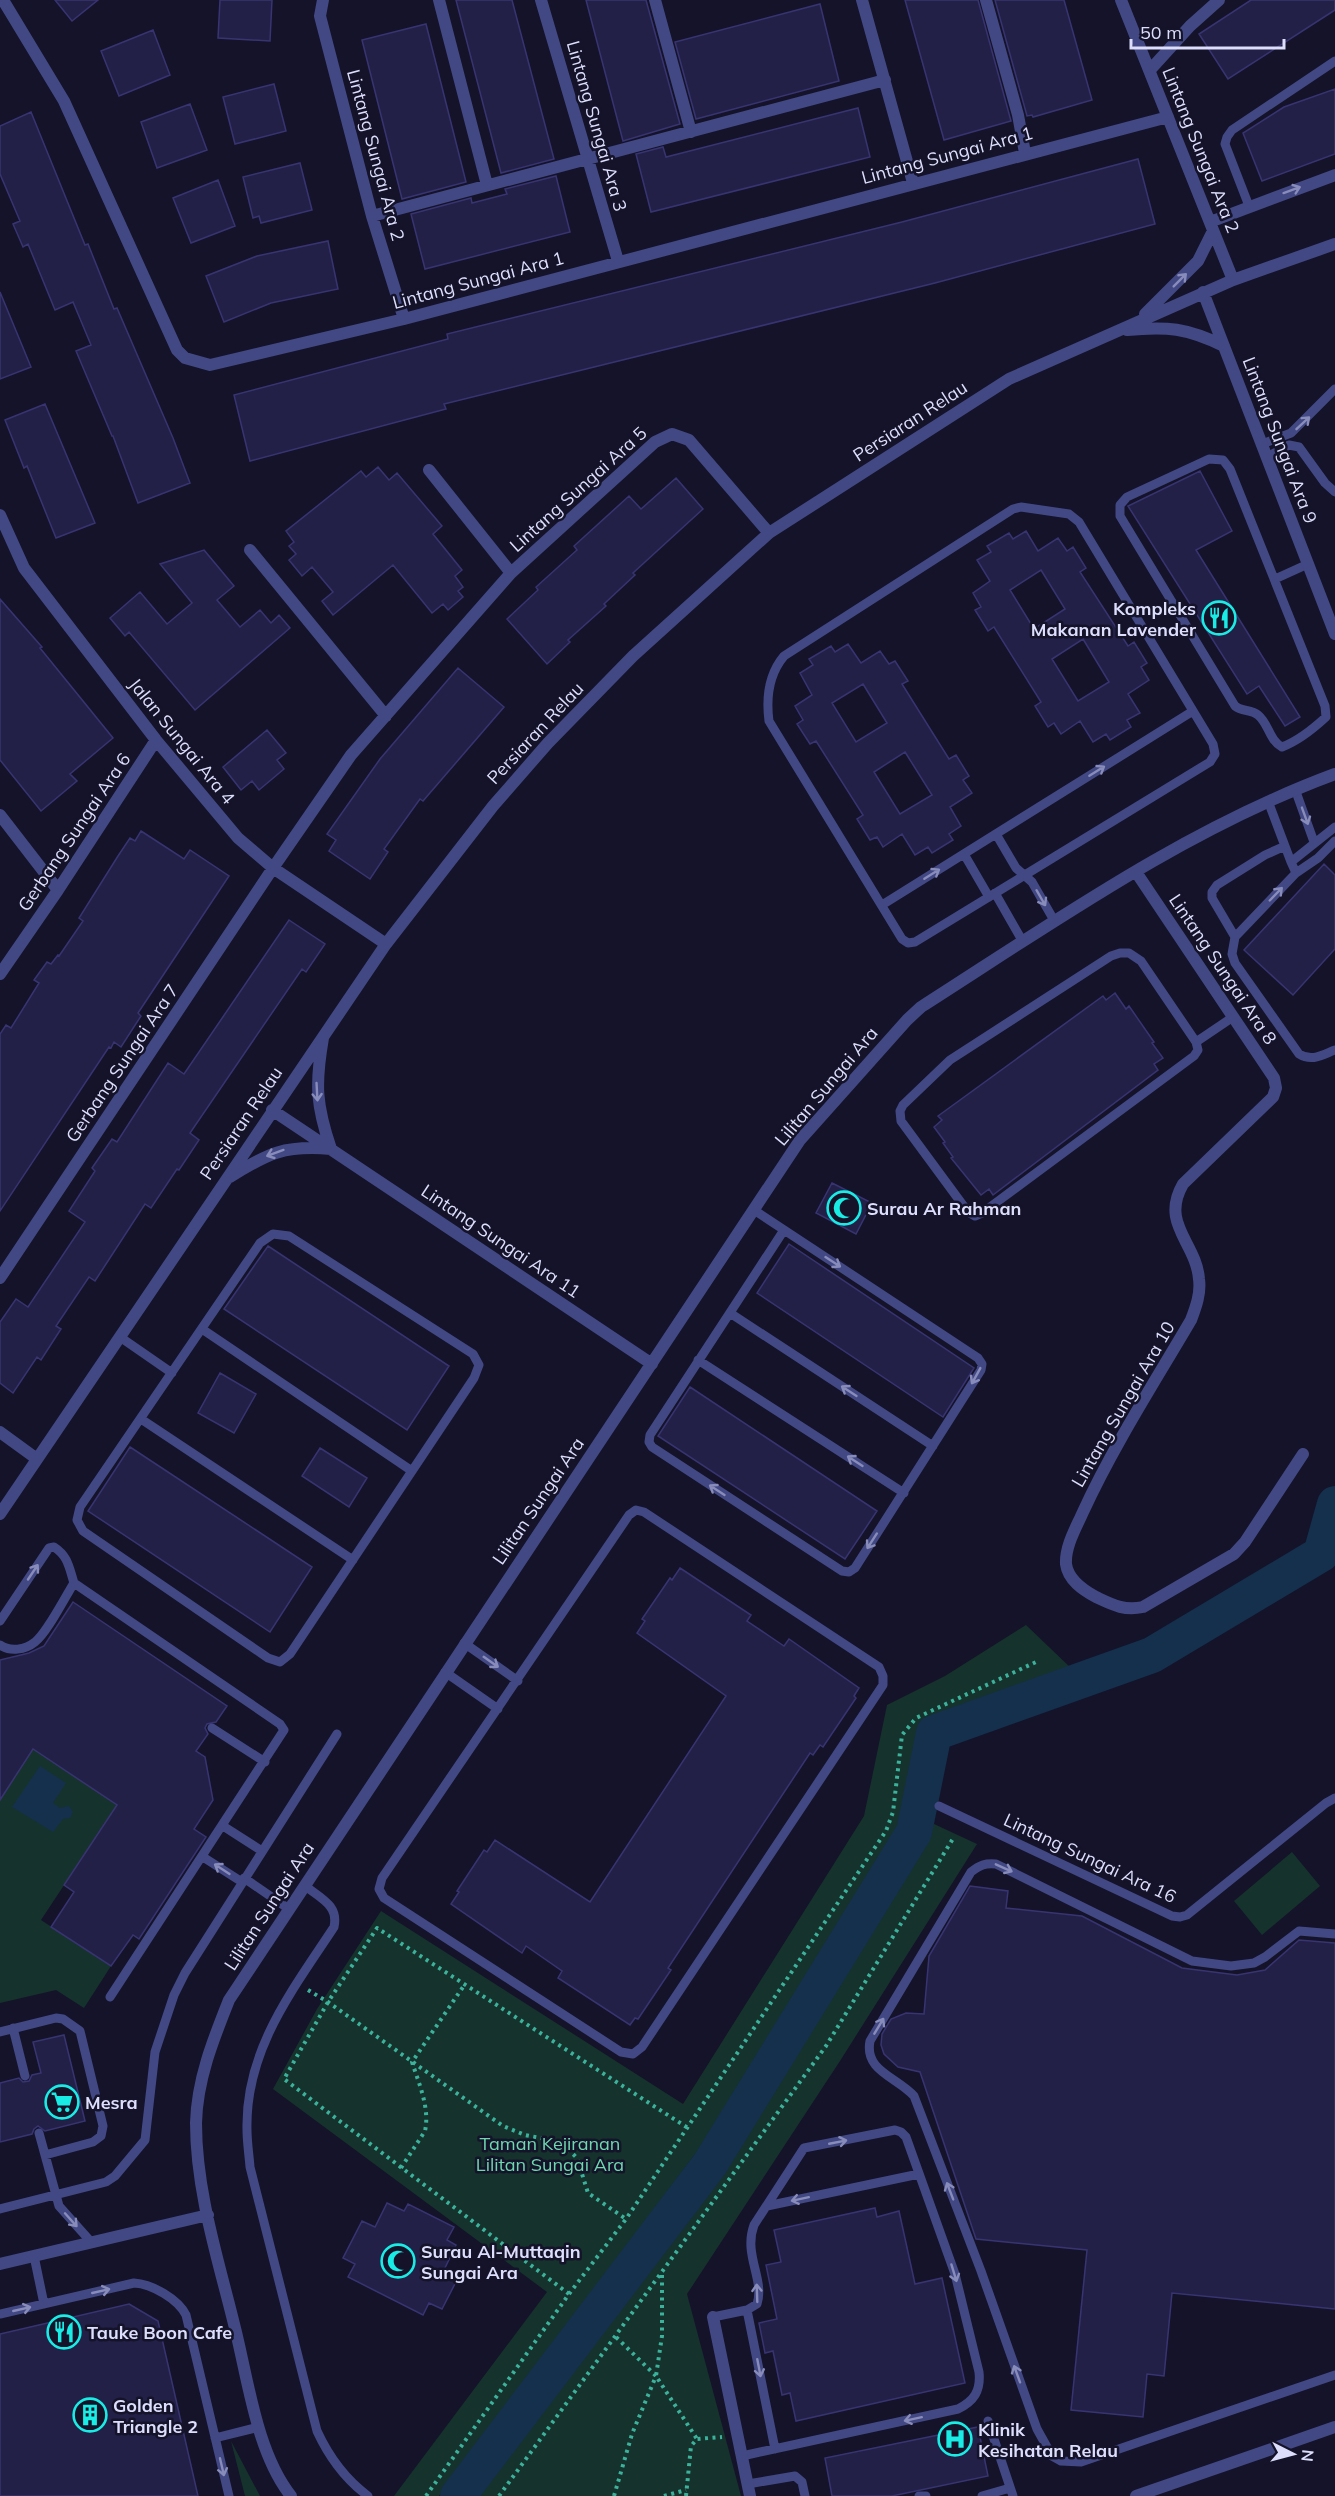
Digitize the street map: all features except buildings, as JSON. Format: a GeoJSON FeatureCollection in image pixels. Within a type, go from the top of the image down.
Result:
{"type":"FeatureCollection","features":[{"type":"Feature","properties":{"kind":"street","name":"Lintang Sungai Ara 1"},"geometry":{"type":"LineString","coordinates":[[3,0],[64,101],[177,350],[185,358],[210,365],[404,319],[1168,117]]}},
{"type":"Feature","properties":{"kind":"street","name":"Lintang Sungai Ara 2"},"geometry":{"type":"LineString","coordinates":[[323,0],[320,16],[372,216],[404,319]]}},
{"type":"Feature","properties":{"kind":"street"},"geometry":{"type":"LineString","coordinates":[[439,0],[488,185]]}},
{"type":"Feature","properties":{"kind":"street","name":"Lintang Sungai Ara 3"},"geometry":{"type":"LineString","coordinates":[[541,0],[618,261]]}},
{"type":"Feature","properties":{"kind":"street"},"geometry":{"type":"LineString","coordinates":[[656,0],[691,132]]}},
{"type":"Feature","properties":{"kind":"street"},"geometry":{"type":"LineString","coordinates":[[862,0],[913,183]]}},
{"type":"Feature","properties":{"kind":"street"},"geometry":{"type":"LineString","coordinates":[[986,0],[990,7],[1018,115],[1025,153]]}},
{"type":"Feature","properties":{"kind":"street","name":"Lintang Sungai Ara 2"},"geometry":{"type":"LineString","coordinates":[[1121,0],[1233,280]]}},
{"type":"Feature","properties":{"kind":"street"},"geometry":{"type":"LineString","coordinates":[[1150,70],[1190,26],[1219,0]]}},
{"type":"Feature","properties":{"kind":"street"},"geometry":{"type":"LineString","coordinates":[[372,216],[885,80]]}},
{"type":"Feature","properties":{"kind":"street"},"geometry":{"type":"LineString","coordinates":[[1138,321],[1198,261],[1212,226],[1249,206],[1335,175]]}},
{"type":"Feature","properties":{"kind":"street","name":"Persiaran Relau"},"geometry":{"type":"LineString","coordinates":[[0,1514],[386,944],[493,806],[548,743],[633,656],[770,533],[1009,380],[1203,292],[1335,244]]}},
{"type":"Feature","properties":{"kind":"street","name":"Lintang Sungai Ara 9"},"geometry":{"type":"LineString","coordinates":[[1203,292],[1335,634]]}},
{"type":"Feature","properties":{"kind":"street"},"geometry":{"type":"LineString","coordinates":[[1116,331],[1152,327],[1179,328],[1224,346]]}},
{"type":"Feature","properties":{"kind":"street","name":"Lintang Sungai Ara 5"},"geometry":{"type":"LineString","coordinates":[[273,868],[351,755],[511,573],[655,442],[672,434],[689,440],[770,533]]}},
{"type":"Feature","properties":{"kind":"street","name":"Lintang Sungai Ara 5"},"geometry":{"type":"LineString","coordinates":[[429,470],[511,573]]}},
{"type":"Feature","properties":{"kind":"street","name":"Jalan Sungai Ara 4"},"geometry":{"type":"LineString","coordinates":[[0,515],[24,568],[156,740],[238,838],[273,868],[386,944]]}},
{"type":"Feature","properties":{"kind":"street"},"geometry":{"type":"LineString","coordinates":[[250,550],[386,716]]}},
{"type":"Feature","properties":{"kind":"street","name":"Gerbang Sungai Ara 6"},"geometry":{"type":"LineString","coordinates":[[0,974],[156,740]]}},
{"type":"Feature","properties":{"kind":"street","name":"Lilitan Sungai Ara"},"geometry":{"type":"LineString","coordinates":[[291,2496],[273,2468],[259,2427],[208,2215],[200,2168],[196,2120],[201,2083],[211,2045],[229,2000],[800,1140],[907,1020],[921,1007],[1136,872],[1238,814],[1335,774]]}},
{"type":"Feature","properties":{"kind":"street"},"geometry":{"type":"LineString","coordinates":[[0,815],[58,890]]}},
{"type":"Feature","properties":{"kind":"street","name":"Gerbang Sungai Ara 7"},"geometry":{"type":"LineString","coordinates":[[0,1278],[273,868]]}},
{"type":"Feature","properties":{"kind":"street","name":"Lintang Sungai Ara 8"},"geometry":{"type":"LineString","coordinates":[[1136,872],[1274,1078],[1276,1088]]}},
{"type":"Feature","properties":{"kind":"street"},"geometry":{"type":"LineString","coordinates":[[225,1180],[278,1150],[307,1147],[331,1149],[319,1110],[316,1090],[324,1034]]}},
{"type":"Feature","properties":{"kind":"street","name":"Lintang Sungai Ara 10"},"geometry":{"type":"LineString","coordinates":[[1276,1088],[1273,1097],[1183,1184],[1177,1194],[1175,1216],[1200,1280],[1196,1306],[1191,1320],[1103,1469],[1070,1542],[1066,1565],[1069,1575],[1086,1592],[1119,1608],[1143,1607],[1234,1554],[1245,1542],[1303,1454]]}},
{"type":"Feature","properties":{"kind":"street","name":"Lintang Sungai Ara 11"},"geometry":{"type":"LineString","coordinates":[[272,1110],[652,1364]]}},
{"type":"Feature","properties":{"kind":"street"},"geometry":{"type":"LineString","coordinates":[[0,1432],[37,1459]]}},
{"type":"Feature","properties":{"kind":"street"},"geometry":{"type":"LineString","coordinates":[[0,2264],[208,2215]]}},
{"type":"Feature","properties":{"kind":"street"},"geometry":{"type":"LineString","coordinates":[[713,2317],[749,2490]]}},
{"type":"Feature","properties":{"kind":"street"},"geometry":{"type":"LineString","coordinates":[[1136,2496],[1335,2427]]}},
{"type":"Feature","properties":{"kind":"lane"},"geometry":{"type":"LineString","coordinates":[[1249,206],[1226,144],[1227,137],[1232,130],[1335,62]]}},
{"type":"Feature","properties":{"kind":"lane"},"geometry":{"type":"LineString","coordinates":[[1262,444],[1291,433],[1335,389]]}},
{"type":"Feature","properties":{"kind":"lane"},"geometry":{"type":"LineString","coordinates":[[1267,457],[1289,445],[1299,447],[1325,483],[1335,492]]}},
{"type":"Feature","properties":{"kind":"lane"},"geometry":{"type":"LineString","coordinates":[[1209,459],[1222,460],[1230,469],[1275,579],[1325,706],[1326,717],[1282,747],[1276,743],[1259,715],[1252,711],[1241,711],[1235,706],[1120,516],[1120,505],[1127,497],[1209,459]]}},
{"type":"Feature","properties":{"kind":"lane"},"geometry":{"type":"LineString","coordinates":[[1029,507],[1069,514],[1079,522],[1193,711],[1215,748],[1214,758],[1210,762],[911,944],[902,939],[770,721],[767,704],[773,673],[784,656],[1013,509],[1029,507]]}},
{"type":"Feature","properties":{"kind":"lane"},"geometry":{"type":"LineString","coordinates":[[1275,579],[1308,564]]}},
{"type":"Feature","properties":{"kind":"lane"},"geometry":{"type":"LineString","coordinates":[[882,905],[1193,711]]}},
{"type":"Feature","properties":{"kind":"lane"},"geometry":{"type":"LineString","coordinates":[[1295,789],[1314,842]]}},
{"type":"Feature","properties":{"kind":"lane"},"geometry":{"type":"LineString","coordinates":[[1268,801],[1296,873]]}},
{"type":"Feature","properties":{"kind":"lane"},"geometry":{"type":"LineString","coordinates":[[1292,862],[1335,826]]}},
{"type":"Feature","properties":{"kind":"lane"},"geometry":{"type":"LineString","coordinates":[[996,834],[1016,868],[1032,882],[1055,922]]}},
{"type":"Feature","properties":{"kind":"lane"},"geometry":{"type":"LineString","coordinates":[[1335,841],[1318,858],[1296,873],[1235,937],[1232,954],[1235,963],[1299,1054],[1307,1059],[1335,1050]]}},
{"type":"Feature","properties":{"kind":"lane"},"geometry":{"type":"LineString","coordinates":[[1235,937],[1212,898],[1212,892],[1217,885],[1265,855],[1285,846]]}},
{"type":"Feature","properties":{"kind":"lane"},"geometry":{"type":"LineString","coordinates":[[964,854],[1023,942]]}},
{"type":"Feature","properties":{"kind":"lane"},"geometry":{"type":"LineString","coordinates":[[1129,953],[1141,962],[1196,1042],[1198,1050],[1194,1056],[975,1216],[968,1212],[901,1121],[900,1111],[903,1105],[950,1060],[1111,956],[1129,953]]}},
{"type":"Feature","properties":{"kind":"lane"},"geometry":{"type":"LineString","coordinates":[[1196,1042],[1233,1017]]}},
{"type":"Feature","properties":{"kind":"lane"},"geometry":{"type":"LineString","coordinates":[[754,1210],[978,1358],[982,1364],[981,1370],[904,1493],[855,1568],[849,1572],[842,1571],[652,1448],[648,1442],[650,1435],[698,1360],[784,1230]]}},
{"type":"Feature","properties":{"kind":"lane"},"geometry":{"type":"LineString","coordinates":[[273,1234],[289,1236],[473,1354],[479,1365],[474,1378],[353,1560],[290,1654],[280,1662],[268,1658],[82,1531],[77,1520],[80,1507],[202,1329],[260,1243],[273,1234]]}},
{"type":"Feature","properties":{"kind":"lane"},"geometry":{"type":"LineString","coordinates":[[730,1313],[933,1446]]}},
{"type":"Feature","properties":{"kind":"lane"},"geometry":{"type":"LineString","coordinates":[[202,1329],[412,1471]]}},
{"type":"Feature","properties":{"kind":"lane"},"geometry":{"type":"LineString","coordinates":[[120,1337],[172,1373]]}},
{"type":"Feature","properties":{"kind":"lane"},"geometry":{"type":"LineString","coordinates":[[698,1360],[904,1493]]}},
{"type":"Feature","properties":{"kind":"lane"},"geometry":{"type":"LineString","coordinates":[[141,1419],[353,1560]]}},
{"type":"Feature","properties":{"kind":"lane"},"geometry":{"type":"LineString","coordinates":[[636,1510],[644,1512],[879,1667],[883,1676],[883,1685],[642,2047],[633,2054],[621,2052],[384,1898],[379,1889],[382,1878],[518,1681],[629,1515],[636,1510]]}},
{"type":"Feature","properties":{"kind":"lane"},"geometry":{"type":"LineString","coordinates":[[0,1621],[51,1546],[65,1556],[74,1583],[280,1724],[284,1730],[110,1997]]}},
{"type":"Feature","properties":{"kind":"lane"},"geometry":{"type":"LineString","coordinates":[[0,1645],[14,1650],[34,1643],[74,1583]]}},
{"type":"Feature","properties":{"kind":"lane"},"geometry":{"type":"LineString","coordinates":[[464,1643],[518,1681]]}},
{"type":"Feature","properties":{"kind":"lane"},"geometry":{"type":"LineString","coordinates":[[445,1672],[498,1709]]}},
{"type":"Feature","properties":{"kind":"lane"},"geometry":{"type":"LineString","coordinates":[[212,1728],[265,1762]]}},
{"type":"Feature","properties":{"kind":"lane"},"geometry":{"type":"LineString","coordinates":[[0,2209],[111,2180],[145,2140],[155,2052],[165,2020],[185,1973],[337,1734]]}},
{"type":"Feature","properties":{"kind":"lane","name":"Lintang Sungai Ara 16"},"geometry":{"type":"LineString","coordinates":[[939,1806],[1172,1916],[1180,1917],[1187,1915],[1335,1798]]}},
{"type":"Feature","properties":{"kind":"lane"},"geometry":{"type":"LineString","coordinates":[[223,1826],[262,1851]]}},
{"type":"Feature","properties":{"kind":"lane"},"geometry":{"type":"LineString","coordinates":[[203,1857],[289,1909]]}},
{"type":"Feature","properties":{"kind":"lane"},"geometry":{"type":"LineString","coordinates":[[1335,1934],[1299,1930],[1254,1963],[1231,1966],[1192,1961],[996,1864],[986,1863],[971,1872],[870,2041],[868,2049],[872,2062],[879,2070],[914,2096],[981,2271],[1037,2429],[1052,2456],[1061,2461],[1081,2462],[1335,2375]]}},
{"type":"Feature","properties":{"kind":"lane"},"geometry":{"type":"LineString","coordinates":[[304,1885],[334,1910],[336,1917],[334,1927],[274,2018],[257,2059],[249,2095],[247,2129],[250,2166],[317,2432],[341,2471],[368,2496]]}},
{"type":"Feature","properties":{"kind":"lane"},"geometry":{"type":"LineString","coordinates":[[0,2032],[60,2018],[80,2031],[103,2127],[101,2136],[93,2142],[45,2156]]}},
{"type":"Feature","properties":{"kind":"lane"},"geometry":{"type":"LineString","coordinates":[[13,2028],[25,2076]]}},
{"type":"Feature","properties":{"kind":"lane"},"geometry":{"type":"LineString","coordinates":[[713,2317],[753,2308],[758,2299],[750,2237],[804,2148],[895,2130],[906,2137],[955,2274],[980,2372],[977,2394],[969,2404],[958,2409],[742,2456]]}},
{"type":"Feature","properties":{"kind":"lane"},"geometry":{"type":"LineString","coordinates":[[39,2133],[55,2195],[63,2211],[92,2242]]}},
{"type":"Feature","properties":{"kind":"lane"},"geometry":{"type":"LineString","coordinates":[[767,2206],[919,2174]]}},
{"type":"Feature","properties":{"kind":"lane"},"geometry":{"type":"LineString","coordinates":[[34,2256],[44,2304]]}},
{"type":"Feature","properties":{"kind":"lane"},"geometry":{"type":"LineString","coordinates":[[0,2314],[141,2283],[178,2304],[186,2315],[229,2496]]}},
{"type":"Feature","properties":{"kind":"lane"},"geometry":{"type":"LineString","coordinates":[[747,2310],[775,2449]]}},
{"type":"Feature","properties":{"kind":"lane"},"geometry":{"type":"LineString","coordinates":[[982,2496],[1012,2492],[988,2421]]}},
{"type":"Feature","properties":{"kind":"lane"},"geometry":{"type":"LineString","coordinates":[[215,2438],[259,2427]]}},
{"type":"Feature","properties":{"kind":"lane"},"geometry":{"type":"LineString","coordinates":[[749,2490],[795,2476],[802,2482],[805,2496]]}},
{"type":"Feature","properties":{"kind":"lane"},"geometry":{"type":"LineString","coordinates":[[919,2496],[926,2496]]}},
{"type":"Feature","properties":{"kind":"path"},"geometry":{"type":"LineString","coordinates":[[426,2496],[569,2294],[626,2219],[886,1831],[893,1812],[902,1735],[916,1718],[1036,1662]]}},
{"type":"Feature","properties":{"kind":"path"},"geometry":{"type":"LineString","coordinates":[[500,2496],[826,2046],[954,1837]]}},
{"type":"Feature","properties":{"kind":"path"},"geometry":{"type":"LineString","coordinates":[[569,2294],[284,2079],[328,2002],[377,1928],[688,2128]]}},
{"type":"Feature","properties":{"kind":"path"},"geometry":{"type":"LineString","coordinates":[[296,1984],[328,2002],[503,2126],[525,2135],[556,2141],[568,2149],[577,2158],[588,2193],[626,2219]]}},
{"type":"Feature","properties":{"kind":"path"},"geometry":{"type":"LineString","coordinates":[[412,2062],[465,1984]]}},
{"type":"Feature","properties":{"kind":"path"},"geometry":{"type":"LineString","coordinates":[[401,2168],[427,2125],[424,2101],[412,2062]]}},
{"type":"Feature","properties":{"kind":"path"},"geometry":{"type":"LineString","coordinates":[[614,2496],[632,2434],[656,2376],[662,2336],[662,2274]]}},
{"type":"Feature","properties":{"kind":"path"},"geometry":{"type":"LineString","coordinates":[[616,2337],[656,2376],[697,2439]]}},
{"type":"Feature","properties":{"kind":"path"},"geometry":{"type":"LineString","coordinates":[[686,2496],[691,2446],[697,2439],[738,2436]]}},
{"type":"Feature","properties":{"kind":"path"},"geometry":{"type":"LineString","coordinates":[[664,2496],[686,2490]]}},
{"type":"Feature","properties":{"kind":"green space","name":"Taman Kejiranan Lilitan Sungai Ara"},"geometry":{"type":"Polygon","coordinates":[[[1026,1625],[1073,1670],[924,1727],[906,1825],[696,2153],[439,2496],[394,2496],[547,2292],[273,2089],[317,2009],[381,1911],[683,2104],[864,1816],[887,1705],[945,1676],[1026,1625]]]}},
{"type":"Feature","properties":{"kind":"green space"},"geometry":{"type":"Polygon","coordinates":[[[33,1749],[117,1805],[41,1920],[111,1966],[84,2008],[56,1990],[0,2003],[0,1800],[33,1749]]]}},
{"type":"Feature","properties":{"kind":"green space"},"geometry":{"type":"Polygon","coordinates":[[[934,1824],[977,1844],[840,2061],[687,2294],[741,2496],[477,2496],[734,2156],[934,1824]]]}},
{"type":"Feature","properties":{"kind":"green space"},"geometry":{"type":"Polygon","coordinates":[[[1292,1852],[1320,1886],[1262,1935],[1234,1901],[1292,1852]]]}},
{"type":"Feature","properties":{"kind":"green space"},"geometry":{"type":"Polygon","coordinates":[[[231,2441],[260,2496],[245,2496],[231,2441]]]}},
{"type":"Feature","properties":{"kind":"water"},"geometry":{"type":"Polygon","coordinates":[[[40,1766],[66,1783],[53,1803],[60,1808],[69,1806],[73,1812],[70,1818],[63,1819],[53,1832],[12,1807],[40,1766]]]}},
{"type":"Feature","properties":{"kind":"waterway"},"geometry":{"type":"LineString","coordinates":[[458,2496],[710,2164],[914,1832],[934,1733],[1152,1655],[1321,1554],[1335,1504]]}},
{"type":"Feature","properties":{"kind":"place","name":"Kompleks Makanan Lavender"},"geometry":{"type":"Point","coordinates":[1219,618]}},
{"type":"Feature","properties":{"kind":"place","name":"Surau Ar Rahman"},"geometry":{"type":"Point","coordinates":[844,1208]}},
{"type":"Feature","properties":{"kind":"place","name":"Mesra"},"geometry":{"type":"Point","coordinates":[62,2102]}},
{"type":"Feature","properties":{"kind":"place","name":"Surau Al-Muttaqin Sungai Ara"},"geometry":{"type":"Point","coordinates":[398,2261]}},
{"type":"Feature","properties":{"kind":"place","name":"Tauke Boon Cafe"},"geometry":{"type":"Point","coordinates":[64,2332]}},
{"type":"Feature","properties":{"kind":"place","name":"Golden Triangle 2"},"geometry":{"type":"Point","coordinates":[90,2415]}},
{"type":"Feature","properties":{"kind":"place","name":"Klinik Kesihatan Relau"},"geometry":{"type":"Point","coordinates":[955,2439]}}]}
